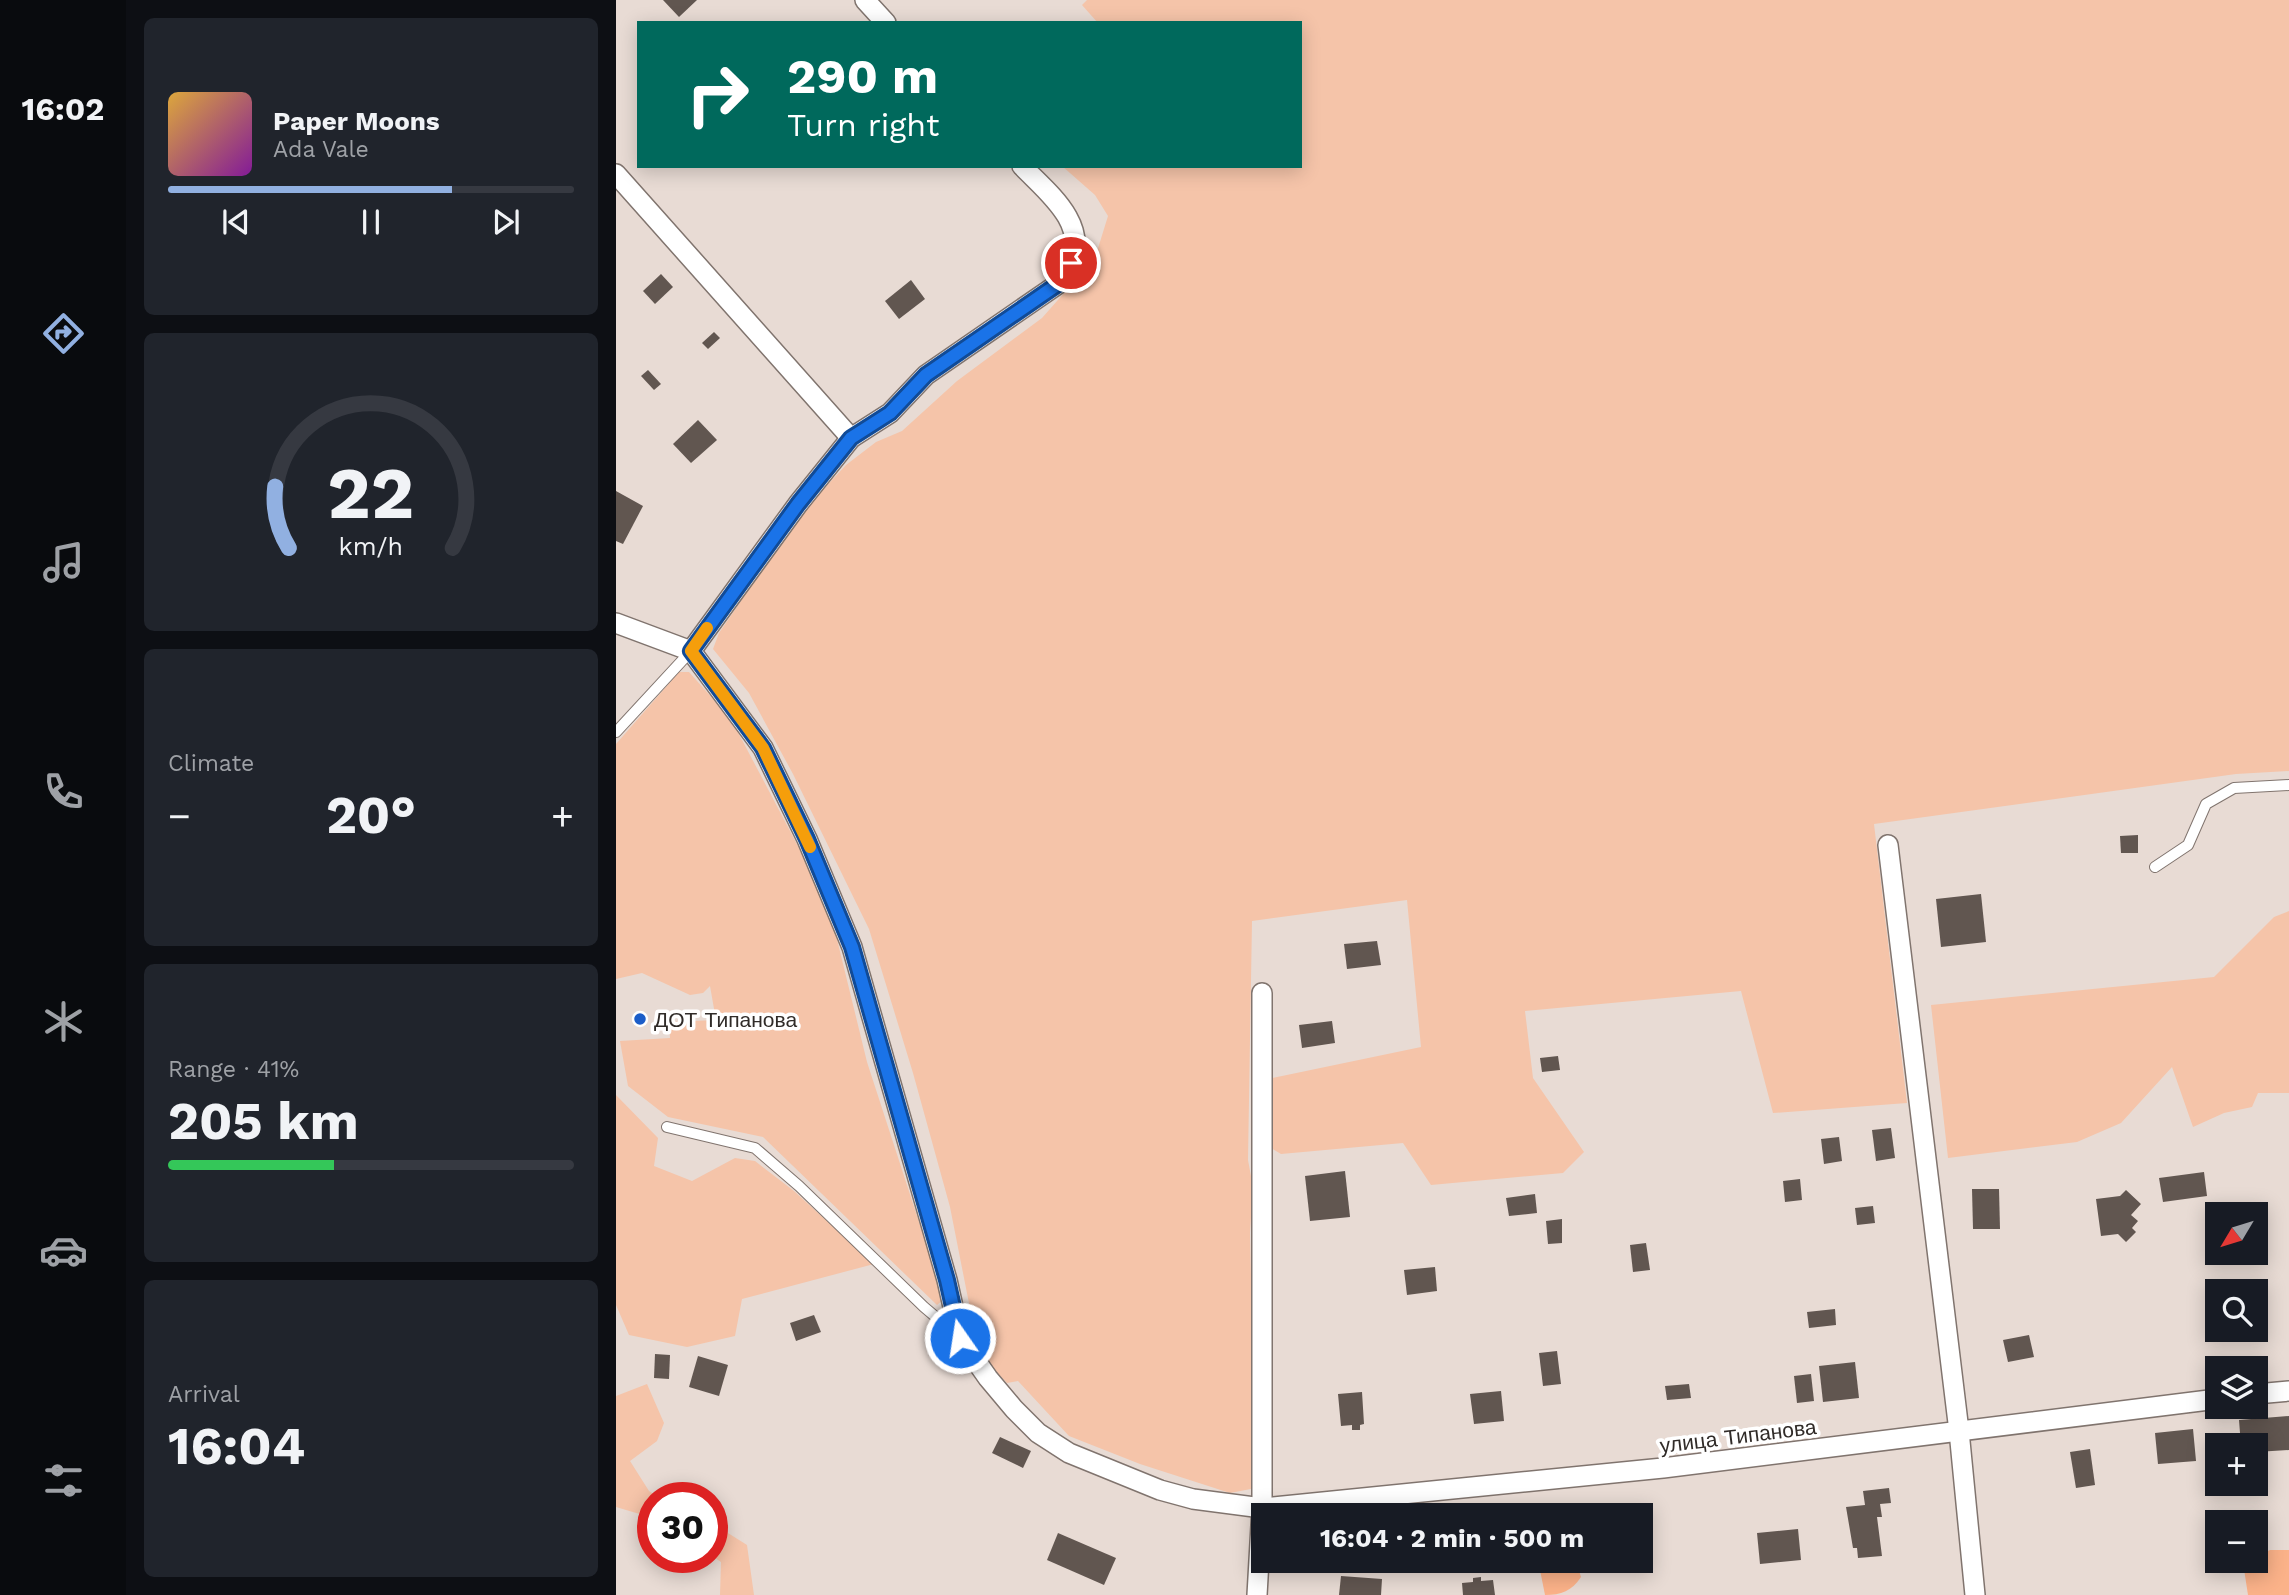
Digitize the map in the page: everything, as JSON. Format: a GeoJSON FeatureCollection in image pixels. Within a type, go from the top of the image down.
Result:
{"type":"FeatureCollection","features":[{"type":"Feature","properties":{"kind":"street"},"geometry":{"type":"LineString","coordinates":[[864,0],[884,21]]}},
{"type":"Feature","properties":{"kind":"street"},"geometry":{"type":"LineString","coordinates":[[691,651],[798,504],[851,438],[890,413],[926,375],[1058,284],[1071,263],[1075,237],[1070,219],[1025,168]]}},
{"type":"Feature","properties":{"kind":"street"},"geometry":{"type":"LineString","coordinates":[[616,174],[851,438]]}},
{"type":"Feature","properties":{"kind":"street"},"geometry":{"type":"LineString","coordinates":[[616,623],[691,651],[763,748],[807,839],[852,947],[947,1280],[960,1338]]}},
{"type":"Feature","properties":{"kind":"street"},"geometry":{"type":"LineString","coordinates":[[1888,845],[1959,1431],[1975,1595]]}},
{"type":"Feature","properties":{"kind":"street"},"geometry":{"type":"LineString","coordinates":[[1262,993],[1262,1503]]}},
{"type":"Feature","properties":{"kind":"street","name":"улица Типанова"},"geometry":{"type":"LineString","coordinates":[[960,1338],[1014,1409],[1038,1433],[1069,1452],[1160,1490],[1194,1499],[1251,1507]]}},
{"type":"Feature","properties":{"kind":"street"},"geometry":{"type":"LineString","coordinates":[[2268,1393],[2289,1391]]}},
{"type":"Feature","properties":{"kind":"street","name":"улица Типанова"},"geometry":{"type":"LineString","coordinates":[[1312,1503],[1663,1468],[2205,1400]]}},
{"type":"Feature","properties":{"kind":"street"},"geometry":{"type":"LineString","coordinates":[[1257,1595],[1258,1573]]}},
{"type":"Feature","properties":{"kind":"lane"},"geometry":{"type":"LineString","coordinates":[[616,732],[691,651]]}},
{"type":"Feature","properties":{"kind":"lane"},"geometry":{"type":"LineString","coordinates":[[2155,867],[2188,845],[2206,804],[2234,788],[2289,785]]}},
{"type":"Feature","properties":{"kind":"lane"},"geometry":{"type":"LineString","coordinates":[[667,1127],[755,1148],[960,1338]]}},
{"type":"Feature","properties":{"kind":"shaded area"},"geometry":{"type":"Polygon","coordinates":[[[1087,0],[2289,0],[2289,771],[2236,774],[1874,824],[1907,1103],[1773,1113],[1741,991],[1525,1011],[1533,1078],[1584,1152],[1563,1173],[1431,1185],[1403,1143],[1281,1154],[1271,1148],[1267,1079],[1421,1047],[1407,900],[1252,921],[1248,1160],[1253,1187],[1250,1233],[1256,1488],[1230,1493],[1140,1464],[1069,1436],[1018,1381],[1007,1383],[979,1354],[950,1207],[869,929],[793,774],[749,693],[713,649],[719,633],[784,538],[846,465],[876,442],[902,431],[957,381],[1042,318],[1095,258],[1108,216],[1095,195],[1064,168],[1302,168],[1302,21],[1096,21],[1082,5],[1087,0]]]}},
{"type":"Feature","properties":{"kind":"shaded area"},"geometry":{"type":"Polygon","coordinates":[[[679,672],[689,672],[731,719],[799,848],[834,927],[867,1062],[944,1299],[937,1305],[763,1137],[668,1117],[628,1086],[620,1041],[670,1038],[669,1022],[716,1020],[710,986],[703,993],[690,995],[642,973],[616,979],[616,744],[679,672]]]}},
{"type":"Feature","properties":{"kind":"shaded area"},"geometry":{"type":"Polygon","coordinates":[[[2289,911],[2289,1093],[2258,1093],[2252,1107],[2224,1113],[2193,1127],[2172,1067],[2121,1123],[2077,1142],[1948,1158],[1931,1005],[2214,977],[2274,917],[2289,911]]]}},
{"type":"Feature","properties":{"kind":"shaded area"},"geometry":{"type":"Polygon","coordinates":[[[616,1095],[658,1138],[654,1166],[692,1181],[735,1158],[755,1161],[794,1191],[874,1264],[742,1299],[735,1336],[687,1347],[629,1335],[616,1305],[616,1095]]]}},
{"type":"Feature","properties":{"kind":"shaded area"},"geometry":{"type":"Polygon","coordinates":[[[647,1384],[664,1423],[657,1441],[630,1461],[643,1482],[637,1482],[637,1513],[616,1507],[616,1396],[647,1384]]]}},
{"type":"Feature","properties":{"kind":"shaded area"},"geometry":{"type":"Polygon","coordinates":[[[728,1533],[747,1545],[754,1595],[720,1595],[721,1573],[728,1573],[728,1533]]]}},
{"type":"Feature","properties":{"kind":"shaded area"},"geometry":{"type":"Polygon","coordinates":[[[2289,1550],[2289,1595],[2248,1595],[2245,1573],[2268,1573],[2268,1551],[2289,1550]]]}},
{"type":"Feature","properties":{"kind":"shaded area"},"geometry":{"type":"Polygon","coordinates":[[[1541,1573],[1580,1573],[1581,1577],[1574,1586],[1566,1591],[1545,1595],[1541,1573]]]}},
{"type":"Feature","properties":{"kind":"building"},"geometry":{"type":"Polygon","coordinates":[[[663,0],[697,0],[679,17],[663,0]]]}},
{"type":"Feature","properties":{"kind":"building"},"geometry":{"type":"Polygon","coordinates":[[[661,274],[673,287],[655,304],[643,291],[661,274]]]}},
{"type":"Feature","properties":{"kind":"building"},"geometry":{"type":"Polygon","coordinates":[[[911,280],[925,299],[899,319],[885,301],[911,280]]]}},
{"type":"Feature","properties":{"kind":"building"},"geometry":{"type":"Polygon","coordinates":[[[714,332],[720,338],[708,349],[702,343],[714,332]]]}},
{"type":"Feature","properties":{"kind":"building"},"geometry":{"type":"Polygon","coordinates":[[[648,370],[661,384],[654,390],[641,376],[648,370]]]}},
{"type":"Feature","properties":{"kind":"building"},"geometry":{"type":"Polygon","coordinates":[[[698,420],[717,440],[691,463],[673,444],[698,420]]]}},
{"type":"Feature","properties":{"kind":"building"},"geometry":{"type":"Polygon","coordinates":[[[616,491],[643,506],[623,544],[616,541],[616,491]]]}},
{"type":"Feature","properties":{"kind":"building"},"geometry":{"type":"Polygon","coordinates":[[[2138,835],[2138,853],[2121,853],[2120,836],[2138,835]]]}},
{"type":"Feature","properties":{"kind":"building"},"geometry":{"type":"Polygon","coordinates":[[[1981,894],[1986,942],[1941,947],[1936,899],[1981,894]]]}},
{"type":"Feature","properties":{"kind":"building"},"geometry":{"type":"Polygon","coordinates":[[[1377,941],[1381,965],[1347,969],[1344,944],[1377,941]]]}},
{"type":"Feature","properties":{"kind":"building","name":"ДОТ Типанова"},"geometry":{"type":"Polygon","coordinates":[[[645,1014],[645,1024],[635,1024],[635,1015],[645,1014]]]}},
{"type":"Feature","properties":{"kind":"building"},"geometry":{"type":"Polygon","coordinates":[[[1332,1021],[1335,1043],[1302,1048],[1299,1025],[1332,1021]]]}},
{"type":"Feature","properties":{"kind":"building"},"geometry":{"type":"Polygon","coordinates":[[[1558,1056],[1560,1070],[1542,1072],[1540,1058],[1558,1056]]]}},
{"type":"Feature","properties":{"kind":"building"},"geometry":{"type":"Polygon","coordinates":[[[1891,1128],[1895,1158],[1876,1161],[1872,1130],[1891,1128]]]}},
{"type":"Feature","properties":{"kind":"building"},"geometry":{"type":"Polygon","coordinates":[[[1839,1137],[1842,1161],[1824,1164],[1821,1139],[1839,1137]]]}},
{"type":"Feature","properties":{"kind":"building"},"geometry":{"type":"Polygon","coordinates":[[[1345,1171],[1350,1217],[1310,1221],[1305,1176],[1345,1171]]]}},
{"type":"Feature","properties":{"kind":"building"},"geometry":{"type":"Polygon","coordinates":[[[2204,1172],[2207,1196],[2163,1202],[2159,1178],[2204,1172]]]}},
{"type":"Feature","properties":{"kind":"building"},"geometry":{"type":"Polygon","coordinates":[[[1800,1179],[1802,1200],[1785,1202],[1783,1181],[1800,1179]]]}},
{"type":"Feature","properties":{"kind":"building"},"geometry":{"type":"Polygon","coordinates":[[[1972,1189],[1999,1189],[2000,1229],[1973,1229],[1972,1189]]]}},
{"type":"Feature","properties":{"kind":"building"},"geometry":{"type":"Polygon","coordinates":[[[2126,1190],[2141,1204],[2131,1215],[2138,1221],[2132,1228],[2136,1232],[2126,1242],[2118,1234],[2101,1236],[2096,1199],[2120,1196],[2126,1190]]]}},
{"type":"Feature","properties":{"kind":"building"},"geometry":{"type":"Polygon","coordinates":[[[1535,1194],[1537,1213],[1509,1216],[1506,1198],[1535,1194]]]}},
{"type":"Feature","properties":{"kind":"building"},"geometry":{"type":"Polygon","coordinates":[[[1873,1206],[1875,1223],[1857,1225],[1855,1208],[1873,1206]]]}},
{"type":"Feature","properties":{"kind":"building"},"geometry":{"type":"Polygon","coordinates":[[[1562,1219],[1562,1243],[1548,1244],[1546,1221],[1562,1219]]]}},
{"type":"Feature","properties":{"kind":"building"},"geometry":{"type":"Polygon","coordinates":[[[1646,1243],[1650,1270],[1633,1272],[1630,1245],[1646,1243]]]}},
{"type":"Feature","properties":{"kind":"building"},"geometry":{"type":"Polygon","coordinates":[[[1435,1267],[1437,1291],[1407,1295],[1404,1270],[1435,1267]]]}},
{"type":"Feature","properties":{"kind":"building"},"geometry":{"type":"Polygon","coordinates":[[[1835,1309],[1836,1325],[1809,1328],[1807,1312],[1835,1309]]]}},
{"type":"Feature","properties":{"kind":"building"},"geometry":{"type":"Polygon","coordinates":[[[814,1315],[821,1332],[796,1341],[790,1323],[814,1315]]]}},
{"type":"Feature","properties":{"kind":"building"},"geometry":{"type":"Polygon","coordinates":[[[2029,1335],[2034,1357],[2008,1362],[2003,1340],[2029,1335]]]}},
{"type":"Feature","properties":{"kind":"building"},"geometry":{"type":"Polygon","coordinates":[[[1557,1351],[1561,1384],[1543,1386],[1539,1353],[1557,1351]]]}},
{"type":"Feature","properties":{"kind":"building"},"geometry":{"type":"Polygon","coordinates":[[[655,1354],[670,1355],[669,1379],[654,1378],[655,1354]]]}},
{"type":"Feature","properties":{"kind":"building"},"geometry":{"type":"Polygon","coordinates":[[[698,1356],[728,1365],[719,1396],[689,1387],[698,1356]]]}},
{"type":"Feature","properties":{"kind":"building"},"geometry":{"type":"Polygon","coordinates":[[[1855,1362],[1859,1398],[1823,1402],[1819,1366],[1855,1362]]]}},
{"type":"Feature","properties":{"kind":"building"},"geometry":{"type":"Polygon","coordinates":[[[1811,1374],[1814,1401],[1797,1403],[1794,1376],[1811,1374]]]}},
{"type":"Feature","properties":{"kind":"building"},"geometry":{"type":"Polygon","coordinates":[[[1689,1384],[1691,1398],[1667,1400],[1665,1386],[1689,1384]]]}},
{"type":"Feature","properties":{"kind":"building"},"geometry":{"type":"Polygon","coordinates":[[[1501,1391],[1504,1421],[1474,1424],[1470,1394],[1501,1391]]]}},
{"type":"Feature","properties":{"kind":"building"},"geometry":{"type":"Polygon","coordinates":[[[1362,1392],[1364,1424],[1360,1425],[1360,1430],[1352,1430],[1352,1425],[1341,1426],[1338,1394],[1362,1392]]]}},
{"type":"Feature","properties":{"kind":"building"},"geometry":{"type":"Polygon","coordinates":[[[2289,1416],[2289,1450],[2268,1451],[2268,1433],[2240,1433],[2239,1420],[2289,1416]]]}},
{"type":"Feature","properties":{"kind":"building"},"geometry":{"type":"Polygon","coordinates":[[[2193,1429],[2196,1461],[2158,1464],[2155,1433],[2193,1429]]]}},
{"type":"Feature","properties":{"kind":"building"},"geometry":{"type":"Polygon","coordinates":[[[1000,1437],[1031,1451],[1023,1468],[992,1453],[1000,1437]]]}},
{"type":"Feature","properties":{"kind":"building"},"geometry":{"type":"Polygon","coordinates":[[[2090,1449],[2095,1485],[2076,1488],[2070,1452],[2090,1449]]]}},
{"type":"Feature","properties":{"kind":"building"},"geometry":{"type":"Polygon","coordinates":[[[1889,1488],[1891,1503],[1880,1504],[1882,1517],[1877,1517],[1882,1556],[1858,1558],[1857,1548],[1853,1548],[1846,1507],[1865,1505],[1863,1491],[1889,1488]]]}},
{"type":"Feature","properties":{"kind":"building"},"geometry":{"type":"Polygon","coordinates":[[[1798,1529],[1801,1560],[1760,1564],[1757,1533],[1798,1529]]]}},
{"type":"Feature","properties":{"kind":"building"},"geometry":{"type":"Polygon","coordinates":[[[1058,1533],[1116,1558],[1104,1585],[1047,1560],[1058,1533]]]}},
{"type":"Feature","properties":{"kind":"building"},"geometry":{"type":"Polygon","coordinates":[[[1341,1576],[1382,1579],[1381,1595],[1339,1595],[1341,1576]]]}},
{"type":"Feature","properties":{"kind":"building"},"geometry":{"type":"Polygon","coordinates":[[[1481,1577],[1481,1581],[1493,1580],[1495,1595],[1463,1595],[1462,1583],[1473,1582],[1473,1578],[1481,1577]]]}},
{"type":"Feature","properties":{"kind":"slow traffic"},"geometry":{"type":"LineString","coordinates":[[707,628],[691,651],[763,748],[810,847]]}},
{"type":"Feature","properties":{"kind":"place","name":"ДОТ Типанова"},"geometry":{"type":"Point","coordinates":[640,1019]}},
{"type":"Feature","properties":{"kind":"route"},"geometry":{"type":"LineString","coordinates":[[960,1338],[947,1280],[889,1070],[852,947],[807,839],[763,748],[691,651],[798,504],[851,438],[890,413],[926,375],[1058,284],[1071,263]]}}]}
